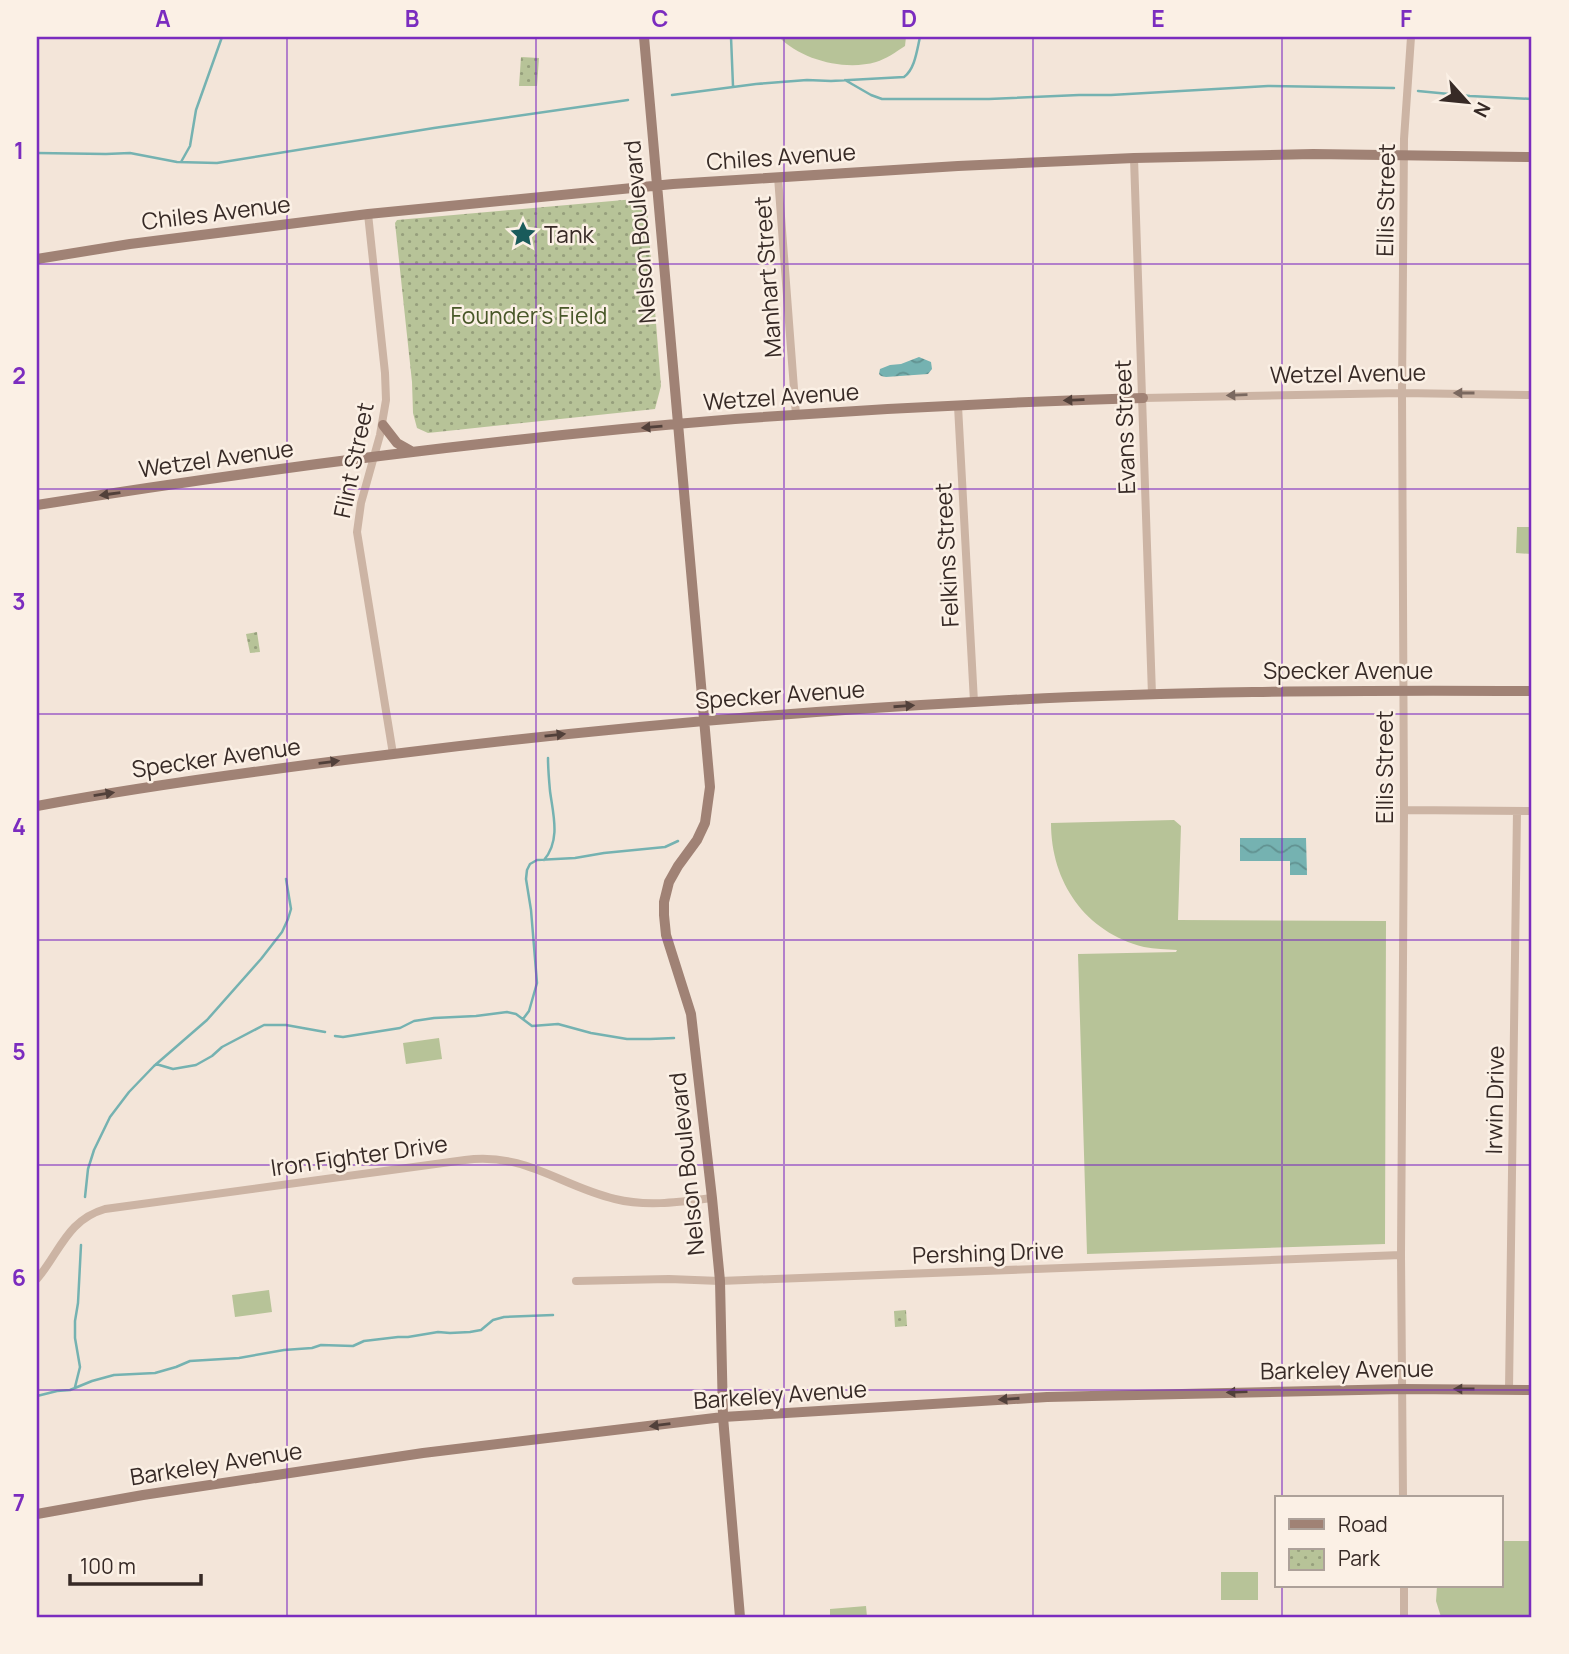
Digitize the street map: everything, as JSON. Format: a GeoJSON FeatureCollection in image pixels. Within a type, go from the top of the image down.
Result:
{"type":"FeatureCollection","features":[{"type":"Feature","properties":{"kind":"street","name":"Nelson Boulevard"},"geometry":{"type":"LineString","coordinates":[[644,37],[710,787],[705,823],[697,840],[669,881],[664,915],[666,935],[691,1014],[712,1198],[720,1281],[723,1417],[740,1617]]}},
{"type":"Feature","properties":{"kind":"street","name":"Ellis Street"},"geometry":{"type":"LineString","coordinates":[[1403,1496],[1402,393],[1404,155],[1411,37]]}},
{"type":"Feature","properties":{"kind":"street","name":"Chiles Avenue"},"geometry":{"type":"LineString","coordinates":[[37,259],[130,244],[368,214],[656,185],[1134,158],[1313,154],[1532,157]]}},
{"type":"Feature","properties":{"kind":"street","name":"Evans Street"},"geometry":{"type":"LineString","coordinates":[[1134,158],[1152,695]]}},
{"type":"Feature","properties":{"kind":"street","name":"Manhart Street"},"geometry":{"type":"LineString","coordinates":[[778,177],[796,415]]}},
{"type":"Feature","properties":{"kind":"street","name":"Flint Street"},"geometry":{"type":"LineString","coordinates":[[368,214],[386,400],[383,425],[361,502],[357,532],[393,754]]}},
{"type":"Feature","properties":{"kind":"street","name":"Wetzel Avenue"},"geometry":{"type":"LineString","coordinates":[[37,505],[374,456],[560,435],[796,415],[1143,398],[1402,393],[1532,395]]}},
{"type":"Feature","properties":{"kind":"street","name":"Felkins Street"},"geometry":{"type":"LineString","coordinates":[[958,406],[974,702]]}},
{"type":"Feature","properties":{"kind":"street"},"geometry":{"type":"LineString","coordinates":[[383,425],[397,443],[413,452]]}},
{"type":"Feature","properties":{"kind":"street","name":"Specker Avenue"},"geometry":{"type":"LineString","coordinates":[[37,806],[263,770],[482,743],[703,721],[974,702],[1152,695],[1271,691],[1532,691]]}},
{"type":"Feature","properties":{"kind":"street"},"geometry":{"type":"LineString","coordinates":[[1404,810],[1532,811]]}},
{"type":"Feature","properties":{"kind":"street","name":"Irwin Drive"},"geometry":{"type":"LineString","coordinates":[[1509,1390],[1517,811]]}},
{"type":"Feature","properties":{"kind":"street","name":"Iron Fighter Drive"},"geometry":{"type":"LineString","coordinates":[[37,1279],[75,1226],[85,1217],[105,1209],[478,1158],[505,1159],[519,1163],[618,1200],[654,1203],[712,1198]]}},
{"type":"Feature","properties":{"kind":"street","name":"Pershing Drive"},"geometry":{"type":"LineString","coordinates":[[576,1281],[720,1281],[1401,1255]]}},
{"type":"Feature","properties":{"kind":"street","name":"Barkeley Avenue"},"geometry":{"type":"LineString","coordinates":[[37,1514],[423,1452],[723,1417],[1047,1397],[1403,1389],[1532,1391]]}},
{"type":"Feature","properties":{"kind":"street"},"geometry":{"type":"LineString","coordinates":[[1404,1588],[1404,1617]]}},
{"type":"Feature","properties":{"kind":"green space"},"geometry":{"type":"Polygon","coordinates":[[[779,37],[906,37],[905,46],[887,57],[876,62],[851,65],[824,62],[811,57],[799,52],[779,37]]]}},
{"type":"Feature","properties":{"kind":"green space"},"geometry":{"type":"Polygon","coordinates":[[[521,57],[539,58],[537,86],[519,86],[521,57]]]}},
{"type":"Feature","properties":{"kind":"green space","name":"Founder's Field"},"geometry":{"type":"Polygon","coordinates":[[[635,199],[647,209],[661,386],[655,409],[428,433],[417,428],[413,413],[395,223],[397,220],[635,199]]]}},
{"type":"Feature","properties":{"kind":"green space"},"geometry":{"type":"Polygon","coordinates":[[[1517,527],[1532,527],[1532,554],[1516,553],[1517,527]]]}},
{"type":"Feature","properties":{"kind":"green space"},"geometry":{"type":"Polygon","coordinates":[[[257,632],[260,652],[250,653],[246,634],[257,632]]]}},
{"type":"Feature","properties":{"kind":"green space"},"geometry":{"type":"Polygon","coordinates":[[[1174,820],[1181,826],[1178,920],[1386,921],[1385,1244],[1087,1254],[1078,954],[1177,950],[1144,947],[1123,940],[1089,917],[1075,902],[1057,865],[1051,823],[1174,820]]]}},
{"type":"Feature","properties":{"kind":"green space"},"geometry":{"type":"Polygon","coordinates":[[[439,1038],[442,1059],[406,1064],[403,1043],[439,1038]]]}},
{"type":"Feature","properties":{"kind":"green space"},"geometry":{"type":"Polygon","coordinates":[[[269,1290],[272,1312],[235,1317],[232,1295],[269,1290]]]}},
{"type":"Feature","properties":{"kind":"green space"},"geometry":{"type":"Polygon","coordinates":[[[906,1310],[907,1326],[895,1327],[894,1311],[906,1310]]]}},
{"type":"Feature","properties":{"kind":"green space"},"geometry":{"type":"Polygon","coordinates":[[[1502,1541],[1532,1541],[1532,1617],[1441,1617],[1436,1601],[1437,1588],[1502,1588],[1502,1541]]]}},
{"type":"Feature","properties":{"kind":"green space"},"geometry":{"type":"Polygon","coordinates":[[[1221,1572],[1258,1572],[1258,1600],[1221,1600],[1221,1572]]]}},
{"type":"Feature","properties":{"kind":"green space"},"geometry":{"type":"Polygon","coordinates":[[[866,1606],[867,1617],[830,1617],[830,1609],[866,1606]]]}},
{"type":"Feature","properties":{"kind":"water"},"geometry":{"type":"Polygon","coordinates":[[[919,357],[931,362],[932,369],[928,374],[886,377],[879,374],[880,369],[919,357]]]}},
{"type":"Feature","properties":{"kind":"water"},"geometry":{"type":"Polygon","coordinates":[[[1240,838],[1306,838],[1307,875],[1290,875],[1290,861],[1240,861],[1240,838]]]}},
{"type":"Feature","properties":{"kind":"waterway"},"geometry":{"type":"LineString","coordinates":[[181,162],[190,146],[196,110],[222,37]]}},
{"type":"Feature","properties":{"kind":"waterway"},"geometry":{"type":"LineString","coordinates":[[731,37],[733,86]]}},
{"type":"Feature","properties":{"kind":"waterway"},"geometry":{"type":"LineString","coordinates":[[672,95],[807,80],[904,77],[913,64],[920,37]]}},
{"type":"Feature","properties":{"kind":"waterway"},"geometry":{"type":"LineString","coordinates":[[845,80],[882,99],[1111,95],[1268,86],[1394,88]]}},
{"type":"Feature","properties":{"kind":"waterway"},"geometry":{"type":"LineString","coordinates":[[1418,91],[1532,99]]}},
{"type":"Feature","properties":{"kind":"waterway"},"geometry":{"type":"LineString","coordinates":[[37,153],[130,153],[177,162],[217,163],[628,100]]}},
{"type":"Feature","properties":{"kind":"waterway"},"geometry":{"type":"LineString","coordinates":[[544,860],[553,844],[554,835],[548,758]]}},
{"type":"Feature","properties":{"kind":"waterway"},"geometry":{"type":"LineString","coordinates":[[523,1019],[529,1011],[537,983],[526,879],[530,864],[537,860],[665,847],[678,841]]}},
{"type":"Feature","properties":{"kind":"waterway"},"geometry":{"type":"LineString","coordinates":[[85,1197],[88,1169],[110,1117],[154,1066],[207,1020],[282,932],[291,909],[286,879]]}},
{"type":"Feature","properties":{"kind":"waterway"},"geometry":{"type":"LineString","coordinates":[[335,1036],[400,1028],[414,1021],[434,1018],[507,1012],[516,1014],[532,1026],[558,1024],[627,1039],[674,1038]]}},
{"type":"Feature","properties":{"kind":"waterway"},"geometry":{"type":"LineString","coordinates":[[156,1064],[173,1069],[196,1065],[222,1047],[264,1025],[286,1025],[325,1032]]}},
{"type":"Feature","properties":{"kind":"waterway"},"geometry":{"type":"LineString","coordinates":[[75,1387],[80,1367],[75,1321],[81,1245]]}},
{"type":"Feature","properties":{"kind":"waterway"},"geometry":{"type":"LineString","coordinates":[[37,1396],[70,1390],[114,1375],[155,1373],[190,1361],[239,1358],[321,1345],[353,1346],[364,1341],[438,1332],[470,1332],[481,1330],[493,1320],[504,1317],[553,1315]]}},
{"type":"Feature","properties":{"kind":"place","name":"Tank"},"geometry":{"type":"Point","coordinates":[523,234]}}]}
